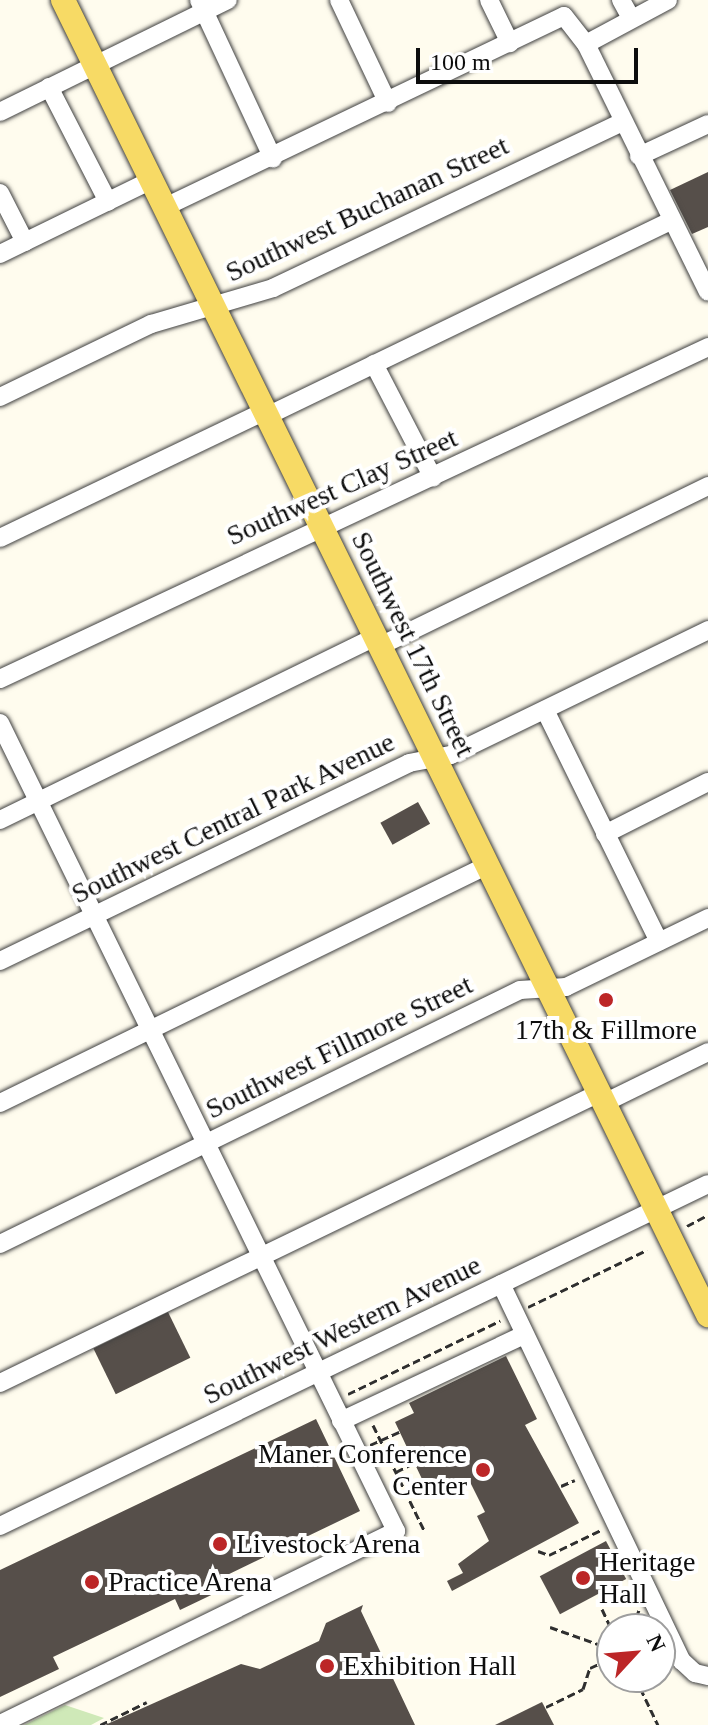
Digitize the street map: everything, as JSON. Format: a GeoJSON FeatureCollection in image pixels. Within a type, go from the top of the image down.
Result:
{"type":"FeatureCollection","features":[{"type":"Feature","properties":{"kind":"main road","name":"Southwest 17th Street"},"geometry":{"type":"LineString","coordinates":[[63,0],[708,1315]]}},
{"type":"Feature","properties":{"kind":"street"},"geometry":{"type":"LineString","coordinates":[[0,112],[95,65],[201,6],[228,0]]}},
{"type":"Feature","properties":{"kind":"street"},"geometry":{"type":"LineString","coordinates":[[339,0],[388,103]]}},
{"type":"Feature","properties":{"kind":"street"},"geometry":{"type":"LineString","coordinates":[[489,0],[510,43]]}},
{"type":"Feature","properties":{"kind":"street"},"geometry":{"type":"LineString","coordinates":[[621,0],[631,18]]}},
{"type":"Feature","properties":{"kind":"street"},"geometry":{"type":"LineString","coordinates":[[586,44],[668,0]]}},
{"type":"Feature","properties":{"kind":"street"},"geometry":{"type":"LineString","coordinates":[[201,6],[273,159]]}},
{"type":"Feature","properties":{"kind":"street"},"geometry":{"type":"LineString","coordinates":[[165,207],[273,159],[564,16],[586,44],[671,221],[708,290]]}},
{"type":"Feature","properties":{"kind":"street"},"geometry":{"type":"LineString","coordinates":[[49,87],[108,202]]}},
{"type":"Feature","properties":{"kind":"street","name":"Southwest Buchanan Street"},"geometry":{"type":"LineString","coordinates":[[0,397],[136,330],[273,288],[622,122]]}},
{"type":"Feature","properties":{"kind":"street"},"geometry":{"type":"LineString","coordinates":[[639,156],[708,124]]}},
{"type":"Feature","properties":{"kind":"street"},"geometry":{"type":"LineString","coordinates":[[0,254],[152,180]]}},
{"type":"Feature","properties":{"kind":"street"},"geometry":{"type":"LineString","coordinates":[[0,193],[25,242]]}},
{"type":"Feature","properties":{"kind":"street"},"geometry":{"type":"LineString","coordinates":[[0,538],[374,364],[671,221]]}},
{"type":"Feature","properties":{"kind":"street","name":"Southwest Clay Street"},"geometry":{"type":"LineString","coordinates":[[0,679],[708,347]]}},
{"type":"Feature","properties":{"kind":"street"},"geometry":{"type":"LineString","coordinates":[[374,364],[433,478]]}},
{"type":"Feature","properties":{"kind":"street"},"geometry":{"type":"LineString","coordinates":[[0,820],[708,486]]}},
{"type":"Feature","properties":{"kind":"street","name":"Southwest Central Park Avenue"},"geometry":{"type":"LineString","coordinates":[[0,961],[409,763],[451,755],[708,630]]}},
{"type":"Feature","properties":{"kind":"street"},"geometry":{"type":"LineString","coordinates":[[545,710],[659,942]]}},
{"type":"Feature","properties":{"kind":"street"},"geometry":{"type":"LineString","coordinates":[[0,723],[316,1374],[396,1531],[0,1724]]}},
{"type":"Feature","properties":{"kind":"street"},"geometry":{"type":"LineString","coordinates":[[605,834],[708,782]]}},
{"type":"Feature","properties":{"kind":"street"},"geometry":{"type":"LineString","coordinates":[[0,1103],[488,865]]}},
{"type":"Feature","properties":{"kind":"street","name":"Southwest Fillmore Street"},"geometry":{"type":"LineString","coordinates":[[0,1244],[520,990],[566,987],[708,918]]}},
{"type":"Feature","properties":{"kind":"street"},"geometry":{"type":"LineString","coordinates":[[0,1383],[602,1098],[708,1052]]}},
{"type":"Feature","properties":{"kind":"street","name":"Southwest Western Avenue"},"geometry":{"type":"LineString","coordinates":[[0,1526],[708,1184]]}},
{"type":"Feature","properties":{"kind":"street"},"geometry":{"type":"LineString","coordinates":[[501,1284],[682,1661],[695,1673],[708,1676]]}},
{"type":"Feature","properties":{"kind":"street"},"geometry":{"type":"LineString","coordinates":[[341,1421],[524,1335]]}},
{"type":"Feature","properties":{"kind":"path"},"geometry":{"type":"LineString","coordinates":[[683,1228],[708,1215]]}},
{"type":"Feature","properties":{"kind":"path"},"geometry":{"type":"LineString","coordinates":[[341,1398],[647,1250]]}},
{"type":"Feature","properties":{"kind":"path"},"geometry":{"type":"LineString","coordinates":[[371,1420],[424,1530]]}},
{"type":"Feature","properties":{"kind":"path"},"geometry":{"type":"LineString","coordinates":[[381,1440],[399,1432]]}},
{"type":"Feature","properties":{"kind":"path"},"geometry":{"type":"LineString","coordinates":[[396,1472],[414,1463]]}},
{"type":"Feature","properties":{"kind":"path"},"geometry":{"type":"LineString","coordinates":[[561,1486],[579,1478]]}},
{"type":"Feature","properties":{"kind":"path"},"geometry":{"type":"LineString","coordinates":[[538,1551],[549,1555],[604,1528]]}},
{"type":"Feature","properties":{"kind":"path"},"geometry":{"type":"LineString","coordinates":[[638,1613],[642,1603]]}},
{"type":"Feature","properties":{"kind":"path"},"geometry":{"type":"LineString","coordinates":[[602,1609],[604,1613]]}},
{"type":"Feature","properties":{"kind":"path"},"geometry":{"type":"LineString","coordinates":[[550,1627],[596,1641]]}},
{"type":"Feature","properties":{"kind":"path"},"geometry":{"type":"LineString","coordinates":[[546,1707],[583,1689],[590,1668],[596,1666]]}},
{"type":"Feature","properties":{"kind":"path"},"geometry":{"type":"LineString","coordinates":[[643,1693],[658,1725]]}},
{"type":"Feature","properties":{"kind":"path"},"geometry":{"type":"LineString","coordinates":[[100,1725],[147,1702]]}},
{"type":"Feature","properties":{"kind":"green space"},"geometry":{"type":"Polygon","coordinates":[[[65,1705],[104,1718],[91,1725],[24,1725],[65,1705]]]}},
{"type":"Feature","properties":{"kind":"building"},"geometry":{"type":"Polygon","coordinates":[[[708,172],[708,227],[692,234],[670,190],[708,172]]]}},
{"type":"Feature","properties":{"kind":"building"},"geometry":{"type":"Polygon","coordinates":[[[418,802],[430,824],[393,845],[380,823],[418,802]]]}},
{"type":"Feature","properties":{"kind":"building"},"geometry":{"type":"Polygon","coordinates":[[[168,1312],[190,1358],[116,1394],[93,1348],[168,1312]]]}},
{"type":"Feature","properties":{"kind":"building","name":"Maner Conference Center"},"geometry":{"type":"Polygon","coordinates":[[[506,1356],[537,1419],[525,1425],[579,1523],[452,1591],[447,1581],[463,1573],[458,1564],[489,1541],[477,1516],[485,1512],[468,1478],[430,1496],[395,1422],[414,1413],[409,1403],[506,1356]]]}},
{"type":"Feature","properties":{"kind":"building"},"geometry":{"type":"Polygon","coordinates":[[[316,1419],[360,1511],[223,1577],[228,1587],[180,1610],[175,1599],[53,1657],[59,1669],[0,1697],[0,1570],[316,1419]]]}},
{"type":"Feature","properties":{"kind":"building","name":"Heritage Hall"},"geometry":{"type":"Polygon","coordinates":[[[606,1541],[626,1579],[560,1614],[540,1576],[606,1541]]]}},
{"type":"Feature","properties":{"kind":"building","name":"Exhibition Hall"},"geometry":{"type":"Polygon","coordinates":[[[363,1605],[361,1611],[415,1725],[105,1725],[241,1664],[260,1669],[319,1641],[326,1623],[363,1605]]]}},
{"type":"Feature","properties":{"kind":"building"},"geometry":{"type":"Polygon","coordinates":[[[542,1702],[554,1725],[495,1725],[542,1702]]]}},
{"type":"Feature","properties":{"kind":"place","name":"17th & Fillmore"},"geometry":{"type":"Point","coordinates":[606,1000]}},
{"type":"Feature","properties":{"kind":"place","name":"Maner Conference Center"},"geometry":{"type":"Point","coordinates":[483,1470]}},
{"type":"Feature","properties":{"kind":"place","name":"Livestock Arena"},"geometry":{"type":"Point","coordinates":[220,1544]}},
{"type":"Feature","properties":{"kind":"place","name":"Heritage Hall"},"geometry":{"type":"Point","coordinates":[583,1578]}},
{"type":"Feature","properties":{"kind":"place","name":"Practice Arena"},"geometry":{"type":"Point","coordinates":[92,1582]}},
{"type":"Feature","properties":{"kind":"place","name":"Exhibition Hall"},"geometry":{"type":"Point","coordinates":[327,1666]}}]}
